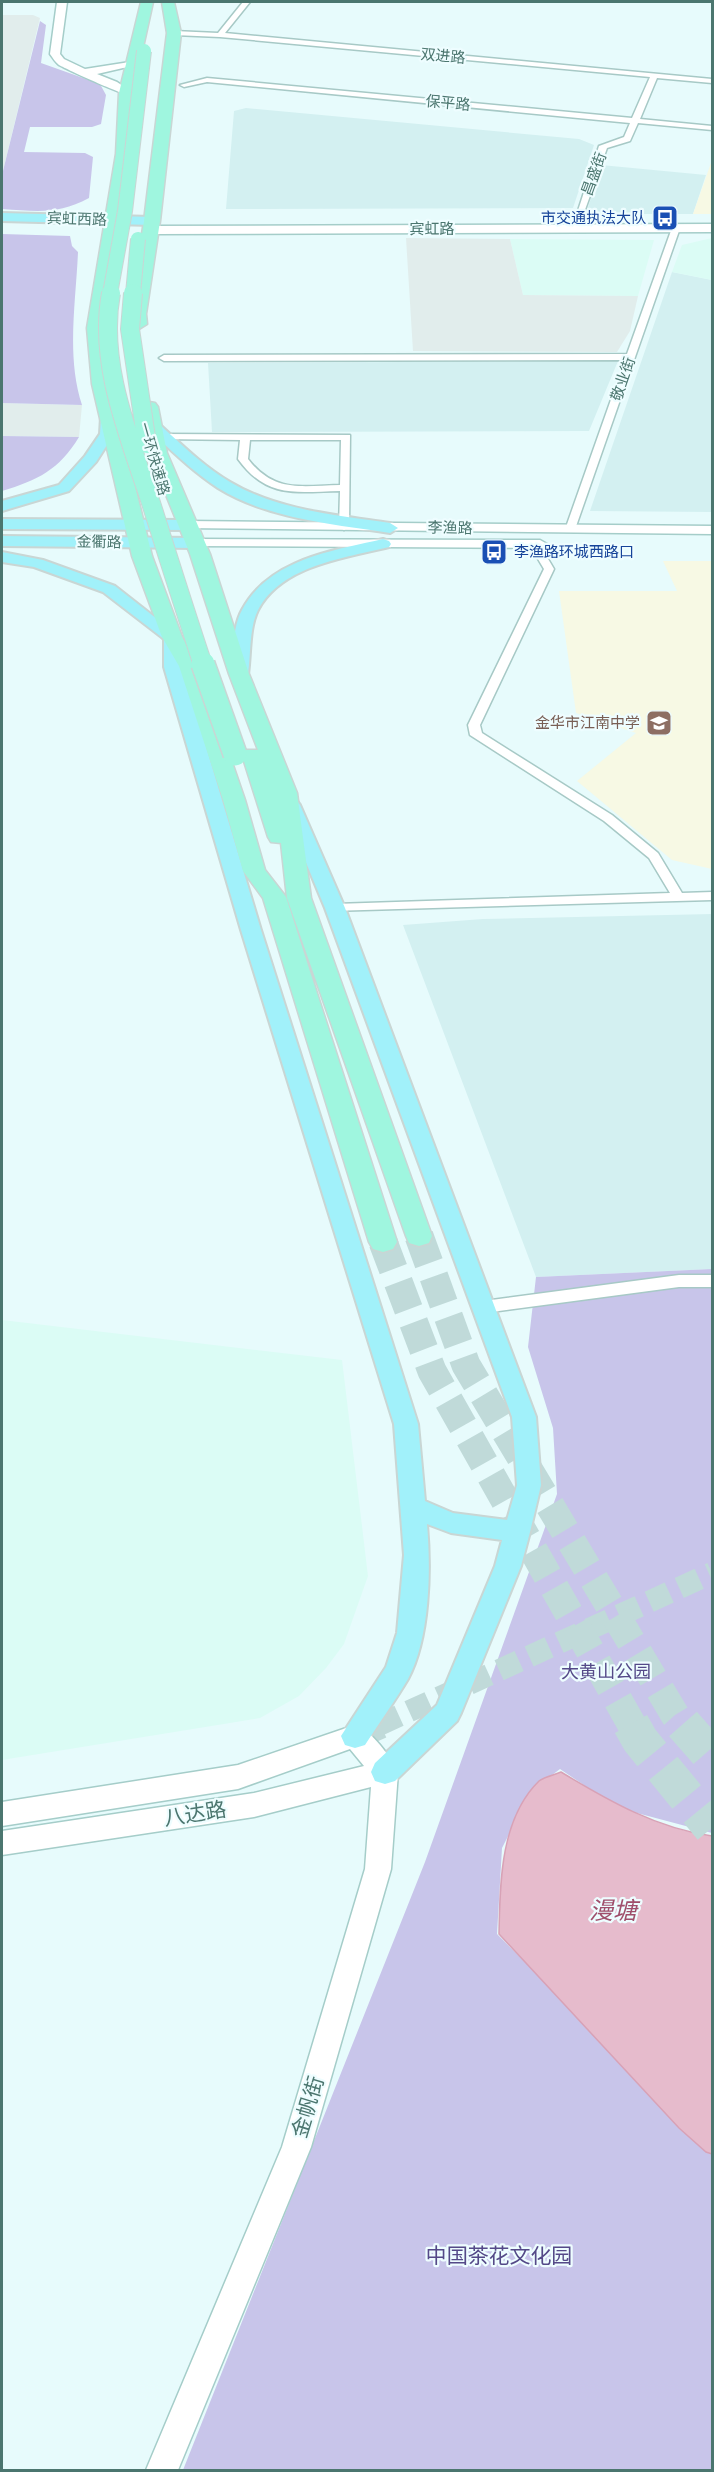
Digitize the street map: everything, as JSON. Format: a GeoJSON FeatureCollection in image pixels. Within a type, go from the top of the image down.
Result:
{"type":"FeatureCollection","features":[{"type":"Feature","properties":{"kind":"highway"},"geometry":{"type":"LineString","coordinates":[[148,2],[146,55],[126,93],[123,154],[95,328],[101,384],[136,534],[172,637],[189,666],[234,800],[254,872],[274,897]]}},
{"type":"Feature","properties":{"kind":"highway"},"geometry":{"type":"LineString","coordinates":[[168,2],[174,33],[138,314],[144,383],[159,431],[158,453],[192,534],[239,674],[286,793],[299,898],[419,1236]]}},
{"type":"Feature","properties":{"kind":"highway","name":"一环快速路"},"geometry":{"type":"LineString","coordinates":[[168,2],[146,55],[125,211],[108,308],[108,347],[121,411],[203,664],[244,755],[299,898]]}},
{"type":"Feature","properties":{"kind":"highway","name":"一环快速路"},"geometry":{"type":"LineString","coordinates":[[146,55],[130,329],[144,434],[244,755],[274,897],[383,1242]]}},
{"type":"Feature","properties":{"kind":"main road"},"geometry":{"type":"LineString","coordinates":[[62,2],[55,54],[60,62],[113,84],[126,93]]}},
{"type":"Feature","properties":{"kind":"main road"},"geometry":{"type":"LineString","coordinates":[[83,72],[108,70],[146,55]]}},
{"type":"Feature","properties":{"kind":"main road","name":"宾虹西路"},"geometry":{"type":"LineString","coordinates":[[2,217],[111,224]]}},
{"type":"Feature","properties":{"kind":"main road","name":"宾虹路"},"geometry":{"type":"LineString","coordinates":[[151,225],[712,221]]}},
{"type":"Feature","properties":{"kind":"main road","name":"宾虹西路"},"geometry":{"type":"LineString","coordinates":[[2,225],[151,225]]}},
{"type":"Feature","properties":{"kind":"main road","name":"宾虹路"},"geometry":{"type":"LineString","coordinates":[[151,225],[712,228]]}},
{"type":"Feature","properties":{"kind":"main road"},"geometry":{"type":"LineString","coordinates":[[2,506],[63,488],[107,435],[108,417]]}},
{"type":"Feature","properties":{"kind":"main road"},"geometry":{"type":"LineString","coordinates":[[159,431],[206,473],[251,499],[344,524]]}},
{"type":"Feature","properties":{"kind":"main road","name":"金衢路"},"geometry":{"type":"LineString","coordinates":[[2,524],[136,534]]}},
{"type":"Feature","properties":{"kind":"main road"},"geometry":{"type":"LineString","coordinates":[[192,534],[344,524],[390,528]]}},
{"type":"Feature","properties":{"kind":"main road","name":"李渔路"},"geometry":{"type":"LineString","coordinates":[[390,528],[564,539],[712,545]]}},
{"type":"Feature","properties":{"kind":"main road","name":"李渔路"},"geometry":{"type":"LineString","coordinates":[[192,534],[383,544],[534,544],[564,539],[712,530]]}},
{"type":"Feature","properties":{"kind":"main road","name":"金衢路"},"geometry":{"type":"LineString","coordinates":[[2,541],[136,534],[192,534]]}},
{"type":"Feature","properties":{"kind":"main road"},"geometry":{"type":"LineString","coordinates":[[239,674],[249,612],[263,591],[285,574],[317,560],[383,544]]}},
{"type":"Feature","properties":{"kind":"main road"},"geometry":{"type":"LineString","coordinates":[[2,557],[37,563],[109,589],[172,637],[173,667],[251,930],[406,1424],[415,1508],[417,1555],[410,1633],[398,1671],[356,1736],[238,1777],[2,1815]]}},
{"type":"Feature","properties":{"kind":"main road"},"geometry":{"type":"LineString","coordinates":[[286,793],[335,908],[524,1417],[529,1485],[517,1532],[508,1566],[447,1713],[386,1772],[356,1736]]}},
{"type":"Feature","properties":{"kind":"main road"},"geometry":{"type":"LineString","coordinates":[[415,1508],[451,1523],[517,1532]]}},
{"type":"Feature","properties":{"kind":"main road","name":"八达路"},"geometry":{"type":"LineString","coordinates":[[2,1843],[254,1804],[386,1772]]}},
{"type":"Feature","properties":{"kind":"main road","name":"金帆街"},"geometry":{"type":"LineString","coordinates":[[162,2470],[296,2147],[378,1869],[386,1772]]}},
{"type":"Feature","properties":{"kind":"street"},"geometry":{"type":"LineString","coordinates":[[220,35],[246,2]]}},
{"type":"Feature","properties":{"kind":"street","name":"双进路"},"geometry":{"type":"LineString","coordinates":[[174,33],[220,35],[712,81]]}},
{"type":"Feature","properties":{"kind":"street","name":"昌盛街"},"geometry":{"type":"LineString","coordinates":[[578,221],[603,146],[627,139],[654,75]]}},
{"type":"Feature","properties":{"kind":"street","name":"保平路"},"geometry":{"type":"LineString","coordinates":[[184,85],[207,80],[712,128]]}},
{"type":"Feature","properties":{"kind":"street","name":"敬业街"},"geometry":{"type":"LineString","coordinates":[[564,539],[676,228]]}},
{"type":"Feature","properties":{"kind":"street"},"geometry":{"type":"LineString","coordinates":[[164,358],[631,357]]}},
{"type":"Feature","properties":{"kind":"street"},"geometry":{"type":"LineString","coordinates":[[159,431],[245,437],[346,437],[344,524]]}},
{"type":"Feature","properties":{"kind":"street"},"geometry":{"type":"LineString","coordinates":[[245,437],[243,459],[266,483],[287,487],[345,488]]}},
{"type":"Feature","properties":{"kind":"street"},"geometry":{"type":"LineString","coordinates":[[534,544],[549,569],[474,725],[476,735],[608,818],[654,856],[677,895]]}},
{"type":"Feature","properties":{"kind":"street"},"geometry":{"type":"LineString","coordinates":[[335,908],[677,895],[712,896]]}},
{"type":"Feature","properties":{"kind":"street"},"geometry":{"type":"LineString","coordinates":[[484,1307],[679,1281],[712,1281]]}},
{"type":"Feature","properties":{"kind":"shaded area"},"geometry":{"type":"Polygon","coordinates":[[[2,15],[33,15],[40,18],[2,175],[2,15]]]}},
{"type":"Feature","properties":{"kind":"shaded area"},"geometry":{"type":"Polygon","coordinates":[[[246,108],[579,139],[594,145],[573,208],[226,209],[234,111],[246,108]]]}},
{"type":"Feature","properties":{"kind":"shaded area"},"geometry":{"type":"Polygon","coordinates":[[[712,160],[712,214],[693,214],[712,160]]]}},
{"type":"Feature","properties":{"kind":"shaded area"},"geometry":{"type":"Polygon","coordinates":[[[601,165],[706,175],[693,214],[590,214],[587,211],[601,165]]]}},
{"type":"Feature","properties":{"kind":"shaded area"},"geometry":{"type":"Polygon","coordinates":[[[406,238],[510,239],[523,295],[638,296],[630,331],[617,352],[413,351],[406,238]]]}},
{"type":"Feature","properties":{"kind":"shaded area"},"geometry":{"type":"Polygon","coordinates":[[[712,238],[712,280],[672,272],[682,245],[712,238]]]}},
{"type":"Feature","properties":{"kind":"shaded area"},"geometry":{"type":"Polygon","coordinates":[[[510,239],[654,240],[638,296],[523,295],[510,239]]]}},
{"type":"Feature","properties":{"kind":"shaded area"},"geometry":{"type":"Polygon","coordinates":[[[672,272],[712,280],[712,512],[590,511],[672,272]]]}},
{"type":"Feature","properties":{"kind":"shaded area"},"geometry":{"type":"Polygon","coordinates":[[[618,361],[589,431],[212,432],[208,363],[618,361]]]}},
{"type":"Feature","properties":{"kind":"shaded area"},"geometry":{"type":"Polygon","coordinates":[[[2,403],[82,405],[79,437],[2,436],[2,403]]]}},
{"type":"Feature","properties":{"kind":"shaded area","name":"金华市江南中学"},"geometry":{"type":"Polygon","coordinates":[[[663,561],[712,561],[712,869],[672,860],[577,781],[636,733],[576,713],[559,591],[677,591],[663,561]]]}},
{"type":"Feature","properties":{"kind":"shaded area"},"geometry":{"type":"Polygon","coordinates":[[[712,914],[712,1269],[536,1277],[403,925],[483,919],[712,914]]]}},
{"type":"Feature","properties":{"kind":"shaded area"},"geometry":{"type":"Polygon","coordinates":[[[2,1320],[342,1360],[368,1576],[344,1644],[326,1668],[299,1696],[260,1718],[2,1760],[2,1320]]]}},
{"type":"Feature","properties":{"kind":"green space"},"geometry":{"type":"Polygon","coordinates":[[[40,21],[46,25],[41,63],[100,84],[106,95],[101,124],[92,127],[30,127],[24,152],[85,153],[93,157],[89,198],[57,209],[36,211],[2,209],[2,175],[40,21]]]}},
{"type":"Feature","properties":{"kind":"green space"},"geometry":{"type":"Polygon","coordinates":[[[2,234],[70,236],[72,246],[78,252],[73,348],[77,387],[82,405],[2,403],[2,234]]]}},
{"type":"Feature","properties":{"kind":"green space"},"geometry":{"type":"Polygon","coordinates":[[[2,436],[79,437],[64,458],[55,466],[37,478],[2,491],[2,436]]]}},
{"type":"Feature","properties":{"kind":"green space","name":"中国茶花文化园"},"geometry":{"type":"Polygon","coordinates":[[[712,1269],[712,1833],[618,1808],[560,1769],[531,1791],[502,1848],[497,1934],[712,2150],[712,2470],[183,2470],[425,1862],[557,1494],[553,1428],[528,1347],[536,1277],[712,1269]]]}},
{"type":"Feature","properties":{"kind":"water","name":"漫塘"},"geometry":{"type":"Polygon","coordinates":[[[561,1772],[615,1803],[652,1820],[712,1836],[712,2154],[706,2152],[679,2128],[499,1934],[502,1874],[509,1833],[516,1814],[526,1796],[539,1781],[561,1772]]]}},
{"type":"Feature","properties":{"kind":"tunnel"},"geometry":{"type":"LineString","coordinates":[[419,1236],[466,1365],[675,1715],[684,1725]]}},
{"type":"Feature","properties":{"kind":"tunnel"},"geometry":{"type":"LineString","coordinates":[[383,1242],[432,1371],[632,1725]]}},
{"type":"Feature","properties":{"kind":"tunnel"},"geometry":{"type":"LineString","coordinates":[[379,1725],[712,1573]]}},
{"type":"Feature","properties":{"kind":"tunnel"},"geometry":{"type":"LineString","coordinates":[[355,1736],[382,1724]]}},
{"type":"Feature","properties":{"kind":"tunnel"},"geometry":{"type":"LineString","coordinates":[[631,1724],[640,1740],[712,1828]]}},
{"type":"Feature","properties":{"kind":"tunnel"},"geometry":{"type":"LineString","coordinates":[[683,1724],[712,1757]]}},
{"type":"Feature","properties":{"kind":"place","name":"市交通执法大队"},"geometry":{"type":"Point","coordinates":[665,218]}},
{"type":"Feature","properties":{"kind":"place","name":"李渔路环城西路口"},"geometry":{"type":"Point","coordinates":[494,552]}},
{"type":"Feature","properties":{"kind":"place","name":"金华市江南中学"},"geometry":{"type":"Point","coordinates":[659,723]}},
{"type":"Feature","properties":{"kind":"park label","name":"大黄山公园"},"geometry":{"type":"Point","coordinates":[606,1672]}}]}
